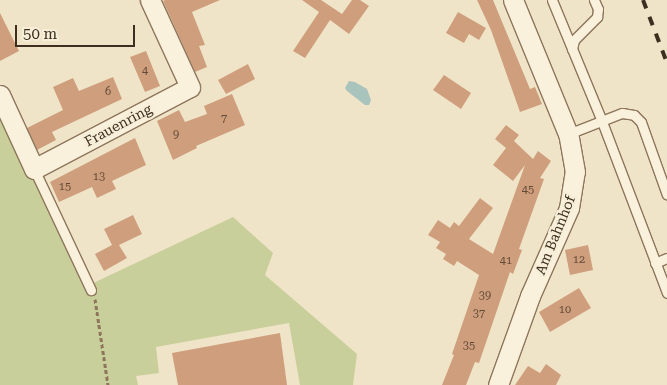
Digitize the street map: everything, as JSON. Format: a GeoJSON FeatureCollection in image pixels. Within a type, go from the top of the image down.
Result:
{"type":"FeatureCollection","features":[{"type":"Feature","properties":{"kind":"street","name":"Frauenring"},"geometry":{"type":"LineString","coordinates":[[34,169],[190,87],[150,0]]}},
{"type":"Feature","properties":{"kind":"street","name":"Am Bahnhof"},"geometry":{"type":"LineString","coordinates":[[498,385],[530,296],[569,208],[575,172],[568,134],[513,0]]}},
{"type":"Feature","properties":{"kind":"street"},"geometry":{"type":"LineString","coordinates":[[0,95],[34,169]]}},
{"type":"Feature","properties":{"kind":"lane"},"geometry":{"type":"LineString","coordinates":[[552,0],[601,120],[667,293]]}},
{"type":"Feature","properties":{"kind":"lane"},"geometry":{"type":"LineString","coordinates":[[572,49],[574,40],[596,17],[598,9],[594,0]]}},
{"type":"Feature","properties":{"kind":"lane"},"geometry":{"type":"LineString","coordinates":[[568,134],[622,113],[634,115],[641,122],[667,195]]}},
{"type":"Feature","properties":{"kind":"lane"},"geometry":{"type":"LineString","coordinates":[[34,169],[91,290]]}},
{"type":"Feature","properties":{"kind":"lane"},"geometry":{"type":"LineString","coordinates":[[655,263],[667,258]]}},
{"type":"Feature","properties":{"kind":"path"},"geometry":{"type":"LineString","coordinates":[[91,290],[94,296],[108,385]]}},
{"type":"Feature","properties":{"kind":"green space"},"geometry":{"type":"Polygon","coordinates":[[[0,87],[87,286],[233,217],[273,253],[265,275],[357,354],[353,385],[300,385],[289,323],[156,347],[159,373],[136,376],[138,385],[0,385],[0,87]]]}},
{"type":"Feature","properties":{"kind":"water"},"geometry":{"type":"Polygon","coordinates":[[[349,81],[355,82],[367,89],[371,100],[369,105],[365,105],[347,91],[345,88],[349,81]]]}},
{"type":"Feature","properties":{"kind":"building"},"geometry":{"type":"Polygon","coordinates":[[[220,0],[192,12],[205,45],[199,46],[207,67],[195,72],[163,1],[220,0]]]}},
{"type":"Feature","properties":{"kind":"building"},"geometry":{"type":"Polygon","coordinates":[[[302,0],[321,0],[342,14],[352,0],[360,0],[369,6],[349,34],[330,20],[305,58],[293,51],[319,12],[302,0]]]}},
{"type":"Feature","properties":{"kind":"building"},"geometry":{"type":"Polygon","coordinates":[[[477,0],[493,0],[530,89],[535,87],[542,104],[520,112],[491,30],[477,0]]]}},
{"type":"Feature","properties":{"kind":"building"},"geometry":{"type":"Polygon","coordinates":[[[458,12],[486,28],[479,40],[469,34],[464,43],[446,33],[458,12]]]}},
{"type":"Feature","properties":{"kind":"building"},"geometry":{"type":"Polygon","coordinates":[[[0,13],[19,51],[0,61],[0,13]]]}},
{"type":"Feature","properties":{"kind":"building"},"geometry":{"type":"Polygon","coordinates":[[[146,51],[160,86],[145,92],[130,57],[146,51]]]}},
{"type":"Feature","properties":{"kind":"building"},"geometry":{"type":"Polygon","coordinates":[[[248,64],[255,79],[226,94],[218,80],[248,64]]]}},
{"type":"Feature","properties":{"kind":"building"},"geometry":{"type":"Polygon","coordinates":[[[444,75],[471,93],[461,109],[433,90],[444,75]]]}},
{"type":"Feature","properties":{"kind":"building"},"geometry":{"type":"Polygon","coordinates":[[[113,77],[122,99],[52,132],[56,140],[37,150],[27,128],[63,110],[53,87],[73,78],[79,91],[113,77]]]}},
{"type":"Feature","properties":{"kind":"building"},"geometry":{"type":"Polygon","coordinates":[[[232,94],[245,125],[196,146],[197,148],[173,160],[157,121],[179,110],[185,122],[207,114],[204,106],[232,94]]]}},
{"type":"Feature","properties":{"kind":"building"},"geometry":{"type":"Polygon","coordinates":[[[506,125],[519,135],[514,141],[533,159],[538,151],[551,161],[540,178],[544,179],[519,249],[522,250],[513,274],[510,272],[479,363],[475,362],[466,385],[442,385],[454,355],[452,354],[479,275],[457,261],[454,266],[443,259],[446,254],[436,248],[440,242],[428,235],[438,220],[450,228],[454,222],[459,226],[480,198],[493,208],[469,239],[493,254],[525,165],[513,181],[493,165],[506,148],[495,139],[506,125]]]}},
{"type":"Feature","properties":{"kind":"building"},"geometry":{"type":"Polygon","coordinates":[[[135,138],[146,165],[112,181],[116,189],[97,198],[92,187],[59,202],[50,182],[135,138]]]}},
{"type":"Feature","properties":{"kind":"building"},"geometry":{"type":"Polygon","coordinates":[[[133,215],[142,234],[119,245],[127,258],[104,271],[95,254],[112,245],[104,229],[133,215]]]}},
{"type":"Feature","properties":{"kind":"building"},"geometry":{"type":"Polygon","coordinates":[[[588,245],[593,270],[570,275],[565,250],[588,245]]]}},
{"type":"Feature","properties":{"kind":"building"},"geometry":{"type":"Polygon","coordinates":[[[579,288],[591,308],[550,332],[539,312],[579,288]]]}},
{"type":"Feature","properties":{"kind":"building"},"geometry":{"type":"Polygon","coordinates":[[[280,333],[287,385],[178,385],[172,353],[280,333]]]}},
{"type":"Feature","properties":{"kind":"building"},"geometry":{"type":"Polygon","coordinates":[[[546,364],[561,375],[556,385],[515,385],[528,366],[540,373],[546,364]]]}},
{"type":"Feature","properties":{"kind":"railway"},"geometry":{"type":"LineString","coordinates":[[643,0],[667,63]]}}]}
